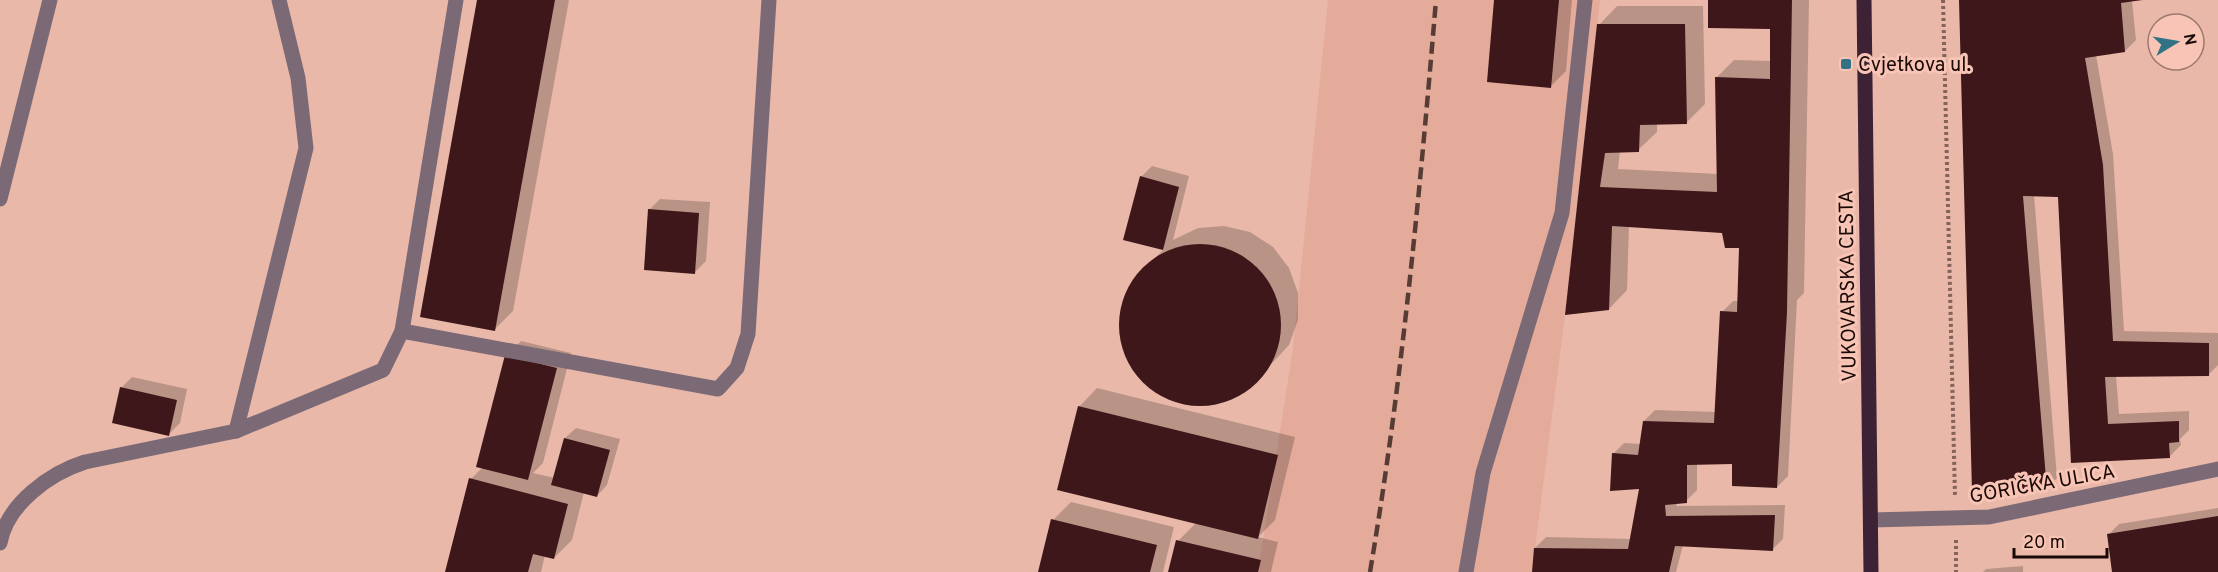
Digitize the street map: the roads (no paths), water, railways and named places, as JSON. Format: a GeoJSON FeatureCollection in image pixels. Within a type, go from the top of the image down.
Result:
{"type":"FeatureCollection","features":[{"type":"Feature","properties":{"kind":"main road","name":"VUKOVARSKA CESTA"},"geometry":{"type":"LineString","coordinates":[[1864,0],[1871,572]]}},
{"type":"Feature","properties":{"kind":"street"},"geometry":{"type":"LineString","coordinates":[[0,200],[50,0]]}},
{"type":"Feature","properties":{"kind":"street"},"geometry":{"type":"LineString","coordinates":[[236,431],[306,148],[298,78],[279,0]]}},
{"type":"Feature","properties":{"kind":"street"},"geometry":{"type":"LineString","coordinates":[[0,538],[20,505],[45,481],[65,468],[236,431],[383,370],[402,331],[456,0]]}},
{"type":"Feature","properties":{"kind":"street"},"geometry":{"type":"LineString","coordinates":[[402,331],[718,389],[737,368],[748,334],[769,0]]}},
{"type":"Feature","properties":{"kind":"street"},"geometry":{"type":"LineString","coordinates":[[1466,572],[1483,472],[1562,213],[1585,0]]}},
{"type":"Feature","properties":{"kind":"street","name":"GORIČKA ULICA"},"geometry":{"type":"LineString","coordinates":[[1871,520],[1989,517],[2218,469]]}},
{"type":"Feature","properties":{"kind":"railway"},"geometry":{"type":"LineString","coordinates":[[1370,572],[1401,358],[1436,0]]}},
{"type":"Feature","properties":{"kind":"place","name":"Cvjetkova ul."},"geometry":{"type":"Point","coordinates":[1846,64]}}]}
